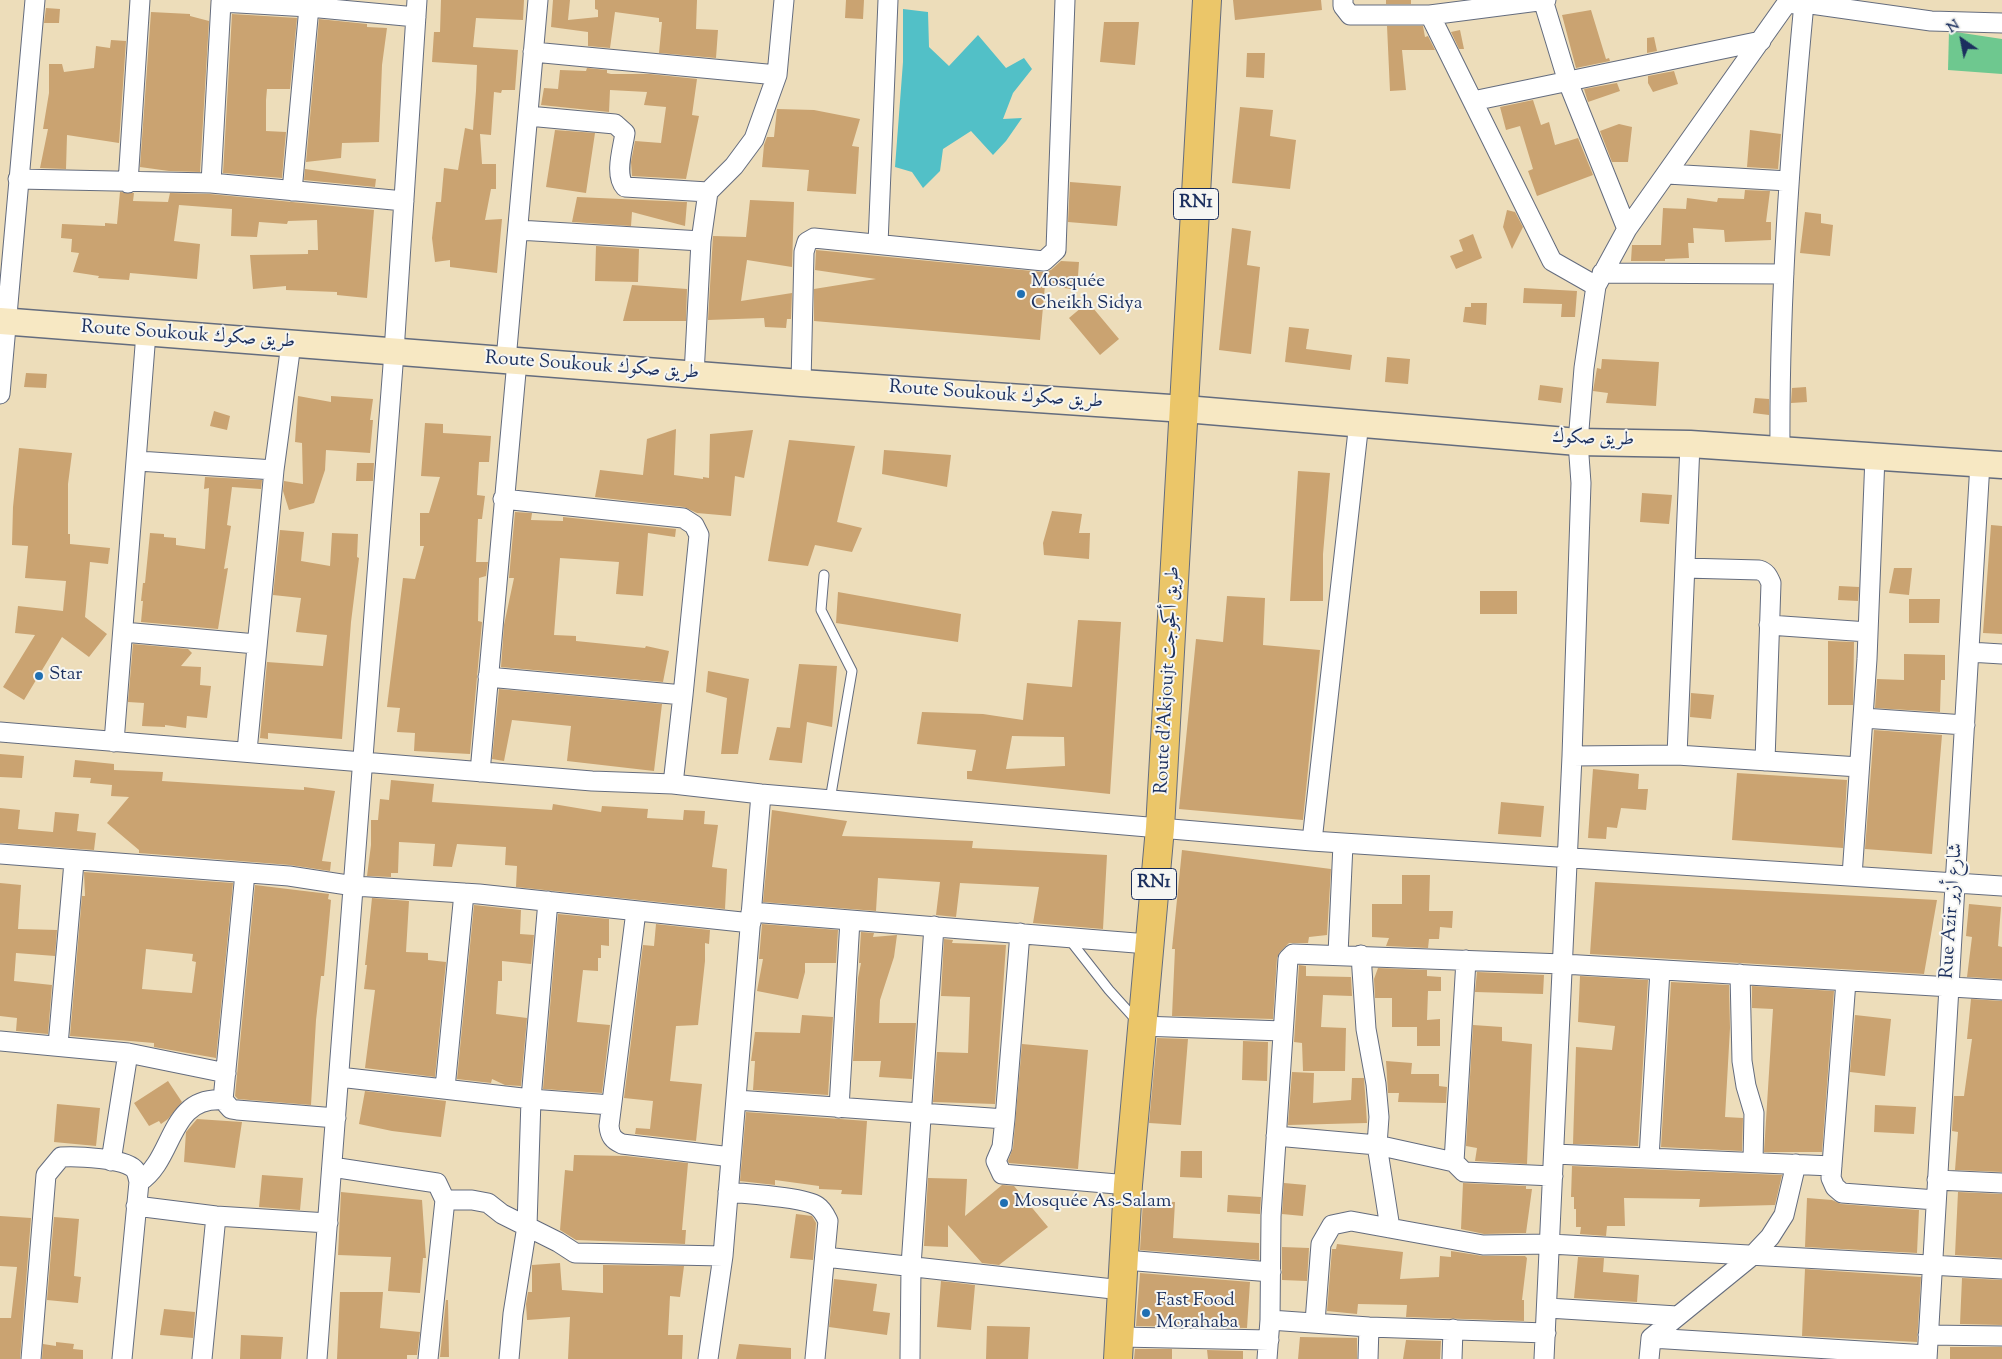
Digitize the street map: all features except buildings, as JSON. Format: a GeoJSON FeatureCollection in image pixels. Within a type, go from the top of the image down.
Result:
{"type":"FeatureCollection","features":[{"type":"Feature","properties":{"kind":"highway","name":"Route d'Akjoujt طريق أكجوجت"},"geometry":{"type":"LineString","coordinates":[[1119,1348],[1128,1185],[1148,944],[1160,828],[1185,409],[1206,0]]}},
{"type":"Feature","properties":{"kind":"street"},"geometry":{"type":"LineString","coordinates":[[0,394],[2,321],[35,0]]}},
{"type":"Feature","properties":{"kind":"street"},"geometry":{"type":"LineString","coordinates":[[128,183],[140,0]]}},
{"type":"Feature","properties":{"kind":"street"},"geometry":{"type":"LineString","coordinates":[[480,772],[504,499],[518,230],[538,0]]}},
{"type":"Feature","properties":{"kind":"street"},"geometry":{"type":"LineString","coordinates":[[694,374],[701,241],[708,192],[734,166],[754,139],[777,76],[784,0]]}},
{"type":"Feature","properties":{"kind":"street"},"geometry":{"type":"LineString","coordinates":[[878,244],[888,0]]}},
{"type":"Feature","properties":{"kind":"street"},"geometry":{"type":"LineString","coordinates":[[801,383],[804,252],[807,242],[814,238],[1044,261],[1056,250],[1065,0]]}},
{"type":"Feature","properties":{"kind":"street"},"geometry":{"type":"LineString","coordinates":[[1343,0],[1343,6],[1350,15],[1430,15],[1544,0],[1568,82],[1628,229]]}},
{"type":"Feature","properties":{"kind":"street"},"geometry":{"type":"LineString","coordinates":[[210,184],[212,1],[309,7],[416,9],[394,352],[317,1359]]}},
{"type":"Feature","properties":{"kind":"street"},"geometry":{"type":"LineString","coordinates":[[1793,2],[1931,21],[2002,23]]}},
{"type":"Feature","properties":{"kind":"street"},"geometry":{"type":"LineString","coordinates":[[1544,1359],[1548,1308],[1572,756],[1581,483],[1578,442],[1584,368],[1599,279],[1628,229],[1761,41],[1793,2]]}},
{"type":"Feature","properties":{"kind":"street"},"geometry":{"type":"LineString","coordinates":[[1780,450],[1779,362],[1788,182],[1793,2]]}},
{"type":"Feature","properties":{"kind":"street"},"geometry":{"type":"LineString","coordinates":[[292,191],[309,7]]}},
{"type":"Feature","properties":{"kind":"street"},"geometry":{"type":"LineString","coordinates":[[1430,15],[1552,261],[1599,279],[1784,274]]}},
{"type":"Feature","properties":{"kind":"street"},"geometry":{"type":"LineString","coordinates":[[1473,101],[1761,41]]}},
{"type":"Feature","properties":{"kind":"street"},"geometry":{"type":"LineString","coordinates":[[534,52],[777,76]]}},
{"type":"Feature","properties":{"kind":"street"},"geometry":{"type":"LineString","coordinates":[[528,116],[615,124],[621,128],[625,133],[619,175],[620,182],[625,187],[708,192]]}},
{"type":"Feature","properties":{"kind":"street"},"geometry":{"type":"LineString","coordinates":[[1667,174],[1788,182]]}},
{"type":"Feature","properties":{"kind":"street"},"geometry":{"type":"LineString","coordinates":[[18,179],[210,184],[404,201]]}},
{"type":"Feature","properties":{"kind":"street"},"geometry":{"type":"LineString","coordinates":[[518,230],[701,241]]}},
{"type":"Feature","properties":{"kind":"street","name":"Route Soukouk طريق صكوك"},"geometry":{"type":"LineString","coordinates":[[2,321],[801,383],[1185,409]]}},
{"type":"Feature","properties":{"kind":"street"},"geometry":{"type":"LineString","coordinates":[[114,742],[138,462],[146,333]]}},
{"type":"Feature","properties":{"kind":"street"},"geometry":{"type":"LineString","coordinates":[[247,751],[274,470],[291,344]]}},
{"type":"Feature","properties":{"kind":"street","name":"طريق صكوك"},"geometry":{"type":"LineString","coordinates":[[1185,409],[1358,422],[1578,442],[1690,444],[1991,464]]}},
{"type":"Feature","properties":{"kind":"street"},"geometry":{"type":"LineString","coordinates":[[1312,842],[1358,422]]}},
{"type":"Feature","properties":{"kind":"street"},"geometry":{"type":"LineString","coordinates":[[1677,755],[1690,444]]}},
{"type":"Feature","properties":{"kind":"street"},"geometry":{"type":"LineString","coordinates":[[1852,876],[1868,632],[1875,456]]}},
{"type":"Feature","properties":{"kind":"street"},"geometry":{"type":"LineString","coordinates":[[138,462],[274,470]]}},
{"type":"Feature","properties":{"kind":"street","name":"Rue Azir شارع أزير"},"geometry":{"type":"LineString","coordinates":[[1927,1357],[1969,652],[1991,464]]}},
{"type":"Feature","properties":{"kind":"street"},"geometry":{"type":"LineString","coordinates":[[504,499],[683,518],[694,525],[699,535],[673,784]]}},
{"type":"Feature","properties":{"kind":"street"},"geometry":{"type":"LineString","coordinates":[[1685,568],[1759,570],[1765,572],[1771,583],[1765,761]]}},
{"type":"Feature","properties":{"kind":"street"},"geometry":{"type":"LineString","coordinates":[[1770,625],[1868,632]]}},
{"type":"Feature","properties":{"kind":"street"},"geometry":{"type":"LineString","coordinates":[[123,632],[256,644]]}},
{"type":"Feature","properties":{"kind":"street"},"geometry":{"type":"LineString","coordinates":[[1969,652],[2002,654]]}},
{"type":"Feature","properties":{"kind":"street"},"geometry":{"type":"LineString","coordinates":[[488,677],[683,695]]}},
{"type":"Feature","properties":{"kind":"street"},"geometry":{"type":"LineString","coordinates":[[1862,718],[1964,725]]}},
{"type":"Feature","properties":{"kind":"street"},"geometry":{"type":"LineString","coordinates":[[0,732],[592,781],[673,784],[761,794],[1312,842],[2002,886]]}},
{"type":"Feature","properties":{"kind":"street"},"geometry":{"type":"LineString","coordinates":[[1572,756],[1677,755],[1859,767]]}},
{"type":"Feature","properties":{"kind":"street"},"geometry":{"type":"LineString","coordinates":[[708,1359],[723,1256],[761,794]]}},
{"type":"Feature","properties":{"kind":"street"},"geometry":{"type":"LineString","coordinates":[[1338,954],[1343,844]]}},
{"type":"Feature","properties":{"kind":"street"},"geometry":{"type":"LineString","coordinates":[[0,854],[74,862],[289,876],[354,886],[464,893],[636,910],[751,917],[850,920],[1068,936],[1148,944]]}},
{"type":"Feature","properties":{"kind":"street"},"geometry":{"type":"LineString","coordinates":[[58,1045],[74,862]]}},
{"type":"Feature","properties":{"kind":"street"},"geometry":{"type":"LineString","coordinates":[[223,1100],[245,873]]}},
{"type":"Feature","properties":{"kind":"street"},"geometry":{"type":"LineString","coordinates":[[446,1088],[464,893]]}},
{"type":"Feature","properties":{"kind":"street"},"geometry":{"type":"LineString","coordinates":[[510,1359],[513,1314],[526,1226],[531,1099],[548,901]]}},
{"type":"Feature","properties":{"kind":"street"},"geometry":{"type":"LineString","coordinates":[[636,910],[611,1105],[610,1135],[614,1140],[622,1144],[731,1157]]}},
{"type":"Feature","properties":{"kind":"street"},"geometry":{"type":"LineString","coordinates":[[840,1108],[850,920]]}},
{"type":"Feature","properties":{"kind":"street"},"geometry":{"type":"LineString","coordinates":[[910,1359],[911,1266],[923,1114],[934,926]]}},
{"type":"Feature","properties":{"kind":"street"},"geometry":{"type":"LineString","coordinates":[[1020,933],[1005,1120],[1002,1148],[996,1161],[1002,1174],[1128,1185]]}},
{"type":"Feature","properties":{"kind":"street"},"geometry":{"type":"LineString","coordinates":[[1267,1359],[1270,1320],[1271,1216],[1288,959],[1296,952],[1563,964],[2002,990]]}},
{"type":"Feature","properties":{"kind":"street"},"geometry":{"type":"LineString","coordinates":[[1361,955],[1366,1029],[1376,1084],[1379,1117],[1377,1145],[1390,1228]]}},
{"type":"Feature","properties":{"kind":"street"},"geometry":{"type":"LineString","coordinates":[[1454,1162],[1466,960]]}},
{"type":"Feature","properties":{"kind":"street"},"geometry":{"type":"LineString","coordinates":[[1649,1158],[1660,970]]}},
{"type":"Feature","properties":{"kind":"street"},"geometry":{"type":"LineString","coordinates":[[1740,974],[1742,1061],[1746,1086],[1754,1113],[1754,1162]]}},
{"type":"Feature","properties":{"kind":"street"},"geometry":{"type":"LineString","coordinates":[[1846,981],[1832,1166],[1834,1187],[1842,1193],[1936,1200]]}},
{"type":"Feature","properties":{"kind":"street"},"geometry":{"type":"LineString","coordinates":[[1141,1026],[1283,1031]]}},
{"type":"Feature","properties":{"kind":"street"},"geometry":{"type":"LineString","coordinates":[[0,1041],[128,1053],[226,1073]]}},
{"type":"Feature","properties":{"kind":"street"},"geometry":{"type":"LineString","coordinates":[[111,1161],[128,1053]]}},
{"type":"Feature","properties":{"kind":"street"},"geometry":{"type":"LineString","coordinates":[[339,1077],[531,1099],[611,1105]]}},
{"type":"Feature","properties":{"kind":"street"},"geometry":{"type":"LineString","coordinates":[[139,1182],[156,1168],[164,1147],[186,1113],[199,1102],[223,1100],[231,1108],[237,1110],[336,1118]]}},
{"type":"Feature","properties":{"kind":"street"},"geometry":{"type":"LineString","coordinates":[[736,1100],[1005,1120]]}},
{"type":"Feature","properties":{"kind":"street"},"geometry":{"type":"LineString","coordinates":[[1276,1136],[1377,1145],[1454,1162],[1464,1172],[1553,1176]]}},
{"type":"Feature","properties":{"kind":"street"},"geometry":{"type":"LineString","coordinates":[[1554,1154],[1832,1166]]}},
{"type":"Feature","properties":{"kind":"street"},"geometry":{"type":"LineString","coordinates":[[31,1359],[46,1175],[61,1157],[73,1156],[126,1163],[136,1170],[139,1182],[122,1359]]}},
{"type":"Feature","properties":{"kind":"street"},"geometry":{"type":"LineString","coordinates":[[1649,1359],[1651,1338],[1753,1255],[1770,1237],[1784,1216],[1796,1164]]}},
{"type":"Feature","properties":{"kind":"street"},"geometry":{"type":"LineString","coordinates":[[332,1167],[437,1183],[446,1200],[428,1359]]}},
{"type":"Feature","properties":{"kind":"street"},"geometry":{"type":"LineString","coordinates":[[1937,1180],[2002,1183]]}},
{"type":"Feature","properties":{"kind":"street"},"geometry":{"type":"LineString","coordinates":[[728,1192],[815,1204],[824,1211],[828,1221],[815,1359]]}},
{"type":"Feature","properties":{"kind":"street"},"geometry":{"type":"LineString","coordinates":[[446,1200],[472,1200],[488,1204],[502,1214],[575,1253],[723,1256]]}},
{"type":"Feature","properties":{"kind":"street"},"geometry":{"type":"LineString","coordinates":[[136,1206],[216,1216],[328,1223]]}},
{"type":"Feature","properties":{"kind":"street"},"geometry":{"type":"LineString","coordinates":[[202,1359],[216,1216]]}},
{"type":"Feature","properties":{"kind":"street"},"geometry":{"type":"LineString","coordinates":[[1315,1322],[1321,1244],[1332,1225],[1351,1221],[1483,1245],[1550,1244],[2002,1269]]}},
{"type":"Feature","properties":{"kind":"street"},"geometry":{"type":"LineString","coordinates":[[825,1256],[1122,1290]]}},
{"type":"Feature","properties":{"kind":"street"},"geometry":{"type":"LineString","coordinates":[[1125,1260],[1270,1272]]}},
{"type":"Feature","properties":{"kind":"street"},"geometry":{"type":"LineString","coordinates":[[1548,1308],[1678,1316]]}},
{"type":"Feature","properties":{"kind":"street"},"geometry":{"type":"LineString","coordinates":[[1270,1320],[1369,1327],[1546,1333]]}},
{"type":"Feature","properties":{"kind":"street"},"geometry":{"type":"LineString","coordinates":[[1368,1359],[1369,1327]]}},
{"type":"Feature","properties":{"kind":"street"},"geometry":{"type":"LineString","coordinates":[[1452,1359],[1453,1329]]}},
{"type":"Feature","properties":{"kind":"street"},"geometry":{"type":"LineString","coordinates":[[1928,1335],[2002,1336]]}},
{"type":"Feature","properties":{"kind":"street"},"geometry":{"type":"LineString","coordinates":[[1651,1338],[1731,1351],[1927,1357]]}},
{"type":"Feature","properties":{"kind":"street"},"geometry":{"type":"LineString","coordinates":[[1119,1348],[1269,1340]]}},
{"type":"Feature","properties":{"kind":"lane"},"geometry":{"type":"LineString","coordinates":[[824,575],[821,610],[852,671],[830,800]]}},
{"type":"Feature","properties":{"kind":"lane"},"geometry":{"type":"LineString","coordinates":[[1068,936],[1104,984],[1141,1026]]}},
{"type":"Feature","properties":{"kind":"green space"},"geometry":{"type":"Polygon","coordinates":[[[1949,31],[2002,39],[2002,74],[1948,70],[1949,31]]]}},
{"type":"Feature","properties":{"kind":"water"},"geometry":{"type":"Polygon","coordinates":[[[903,9],[928,12],[929,47],[949,66],[978,35],[1006,68],[1024,58],[1032,69],[1013,93],[1003,119],[1022,118],[1006,141],[993,155],[971,131],[943,149],[940,171],[923,188],[912,172],[895,167],[903,62],[903,9]]]}},
{"type":"Feature","properties":{"kind":"place","name":"Mosquée Cheikh Sidya"},"geometry":{"type":"Point","coordinates":[1021,294]}},
{"type":"Feature","properties":{"kind":"place","name":"Star"},"geometry":{"type":"Point","coordinates":[39,676]}},
{"type":"Feature","properties":{"kind":"place","name":"Mosquée As-Salam"},"geometry":{"type":"Point","coordinates":[1004,1203]}},
{"type":"Feature","properties":{"kind":"place","name":"Fast Food Morahaba"},"geometry":{"type":"Point","coordinates":[1146,1313]}}]}
